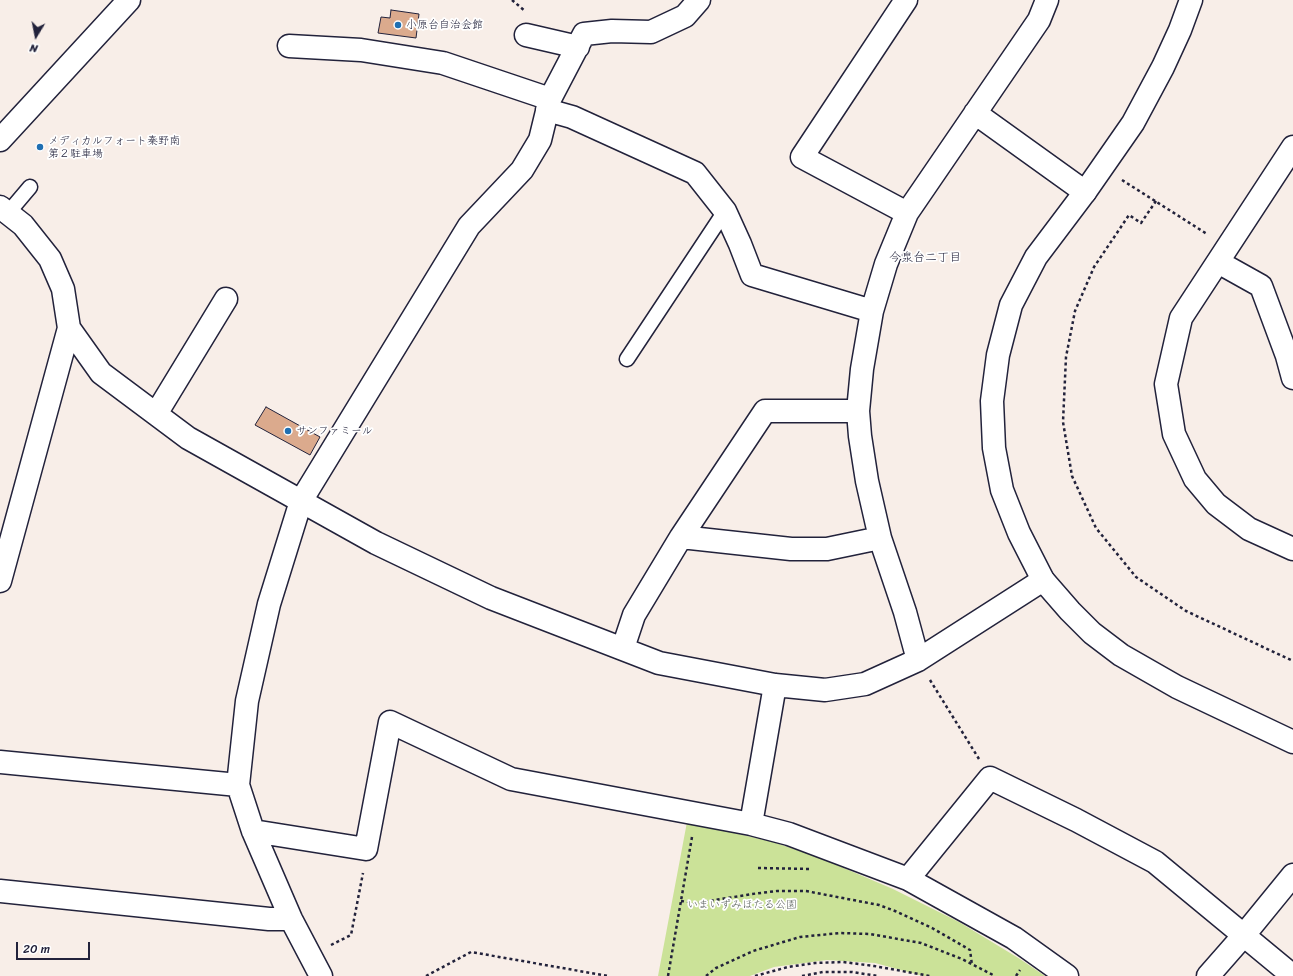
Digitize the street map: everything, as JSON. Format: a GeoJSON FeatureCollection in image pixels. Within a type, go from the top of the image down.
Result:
{"type":"FeatureCollection","features":[{"type":"Feature","properties":{"kind":"street"},"geometry":{"type":"LineString","coordinates":[[0,140],[129,0]]}},
{"type":"Feature","properties":{"kind":"street"},"geometry":{"type":"LineString","coordinates":[[321,976],[291,919],[252,831],[238,785],[247,701],[269,604],[301,501],[470,226],[522,170],[540,140],[549,105],[584,34],[612,31],[651,32],[685,16],[699,0]]}},
{"type":"Feature","properties":{"kind":"street"},"geometry":{"type":"LineString","coordinates":[[906,0],[802,157],[907,213]]}},
{"type":"Feature","properties":{"kind":"street"},"geometry":{"type":"LineString","coordinates":[[918,660],[905,612],[880,538],[867,481],[858,411],[862,369],[872,311],[886,264],[907,213],[1039,20],[1047,0]]}},
{"type":"Feature","properties":{"kind":"street"},"geometry":{"type":"LineString","coordinates":[[1191,0],[1180,30],[1133,123],[1085,192],[1036,257],[1011,305],[998,355],[992,401],[994,448],[1002,490],[1019,534],[1042,580],[1092,633],[1121,655],[1177,687],[1293,742]]}},
{"type":"Feature","properties":{"kind":"street"},"geometry":{"type":"LineString","coordinates":[[526,35],[578,47]]}},
{"type":"Feature","properties":{"kind":"street"},"geometry":{"type":"LineString","coordinates":[[290,46],[361,50],[443,63],[549,105],[695,173],[724,211],[740,244],[752,275],[872,311]]}},
{"type":"Feature","properties":{"kind":"street"},"geometry":{"type":"LineString","coordinates":[[975,113],[1085,192]]}},
{"type":"Feature","properties":{"kind":"street"},"geometry":{"type":"LineString","coordinates":[[1293,147],[1181,318],[1166,384],[1174,434],[1195,479],[1216,504],[1249,529],[1293,549]]}},
{"type":"Feature","properties":{"kind":"street"},"geometry":{"type":"LineString","coordinates":[[0,581],[69,328],[63,289],[50,259],[23,225],[4,210]]}},
{"type":"Feature","properties":{"kind":"street"},"geometry":{"type":"LineString","coordinates":[[1218,262],[1261,286],[1290,353],[1293,378]]}},
{"type":"Feature","properties":{"kind":"street"},"geometry":{"type":"LineString","coordinates":[[156,414],[226,299]]}},
{"type":"Feature","properties":{"kind":"street"},"geometry":{"type":"LineString","coordinates":[[69,328],[102,373],[188,438],[376,543],[491,598],[659,663],[775,685],[825,690],[865,684],[918,660],[1042,580]]}},
{"type":"Feature","properties":{"kind":"street"},"geometry":{"type":"LineString","coordinates":[[623,648],[634,615],[681,537],[765,411],[858,411]]}},
{"type":"Feature","properties":{"kind":"street"},"geometry":{"type":"LineString","coordinates":[[681,537],[791,549],[827,550],[880,538]]}},
{"type":"Feature","properties":{"kind":"street"},"geometry":{"type":"LineString","coordinates":[[751,824],[775,685]]}},
{"type":"Feature","properties":{"kind":"street"},"geometry":{"type":"LineString","coordinates":[[252,831],[366,849],[390,722],[511,779],[751,824],[789,834],[820,845],[908,879],[1014,938],[1067,976]]}},
{"type":"Feature","properties":{"kind":"street"},"geometry":{"type":"LineString","coordinates":[[0,762],[238,785]]}},
{"type":"Feature","properties":{"kind":"street"},"geometry":{"type":"LineString","coordinates":[[908,879],[990,778],[1076,820],[1155,862],[1293,976]]}},
{"type":"Feature","properties":{"kind":"street"},"geometry":{"type":"LineString","coordinates":[[1208,976],[1293,875]]}},
{"type":"Feature","properties":{"kind":"street"},"geometry":{"type":"LineString","coordinates":[[0,891],[269,919],[291,919]]}},
{"type":"Feature","properties":{"kind":"lane"},"geometry":{"type":"LineString","coordinates":[[4,210],[30,187]]}},
{"type":"Feature","properties":{"kind":"lane"},"geometry":{"type":"LineString","coordinates":[[627,359],[724,211]]}},
{"type":"Feature","properties":{"kind":"path"},"geometry":{"type":"LineString","coordinates":[[1118,178],[1204,232]]}},
{"type":"Feature","properties":{"kind":"path"},"geometry":{"type":"LineString","coordinates":[[1156,201],[1141,223],[1129,215],[1094,266],[1075,311],[1066,357],[1063,422],[1072,476],[1096,528],[1136,577],[1186,611],[1293,662]]}},
{"type":"Feature","properties":{"kind":"path"},"geometry":{"type":"LineString","coordinates":[[939,695],[980,761]]}},
{"type":"Feature","properties":{"kind":"path"},"geometry":{"type":"LineString","coordinates":[[668,976],[693,830]]}},
{"type":"Feature","properties":{"kind":"path"},"geometry":{"type":"LineString","coordinates":[[758,868],[815,869],[820,845]]}},
{"type":"Feature","properties":{"kind":"path"},"geometry":{"type":"LineString","coordinates":[[344,938],[351,935],[366,859],[366,849]]}},
{"type":"Feature","properties":{"kind":"path"},"geometry":{"type":"LineString","coordinates":[[681,901],[697,903],[777,891],[806,891],[879,905],[932,928],[970,950],[972,965]]}},
{"type":"Feature","properties":{"kind":"path"},"geometry":{"type":"LineString","coordinates":[[706,976],[716,968],[753,951],[800,937],[840,933],[870,934],[921,943],[995,976]]}},
{"type":"Feature","properties":{"kind":"path"},"geometry":{"type":"LineString","coordinates":[[426,976],[471,952],[608,976]]}},
{"type":"Feature","properties":{"kind":"path"},"geometry":{"type":"LineString","coordinates":[[755,976],[788,967],[815,963],[843,962],[930,976]]}},
{"type":"Feature","properties":{"kind":"path"},"geometry":{"type":"LineString","coordinates":[[802,976],[823,972],[852,972],[878,976]]}},
{"type":"Feature","properties":{"kind":"green space","name":"いまいずみほたる公園"},"geometry":{"type":"Polygon","coordinates":[[[687,822],[773,842],[818,857],[893,889],[959,922],[1045,976],[923,976],[875,963],[827,960],[774,967],[750,976],[658,976],[687,822]]]}},
{"type":"Feature","properties":{"kind":"building","name":"小原台自治会館"},"geometry":{"type":"Polygon","coordinates":[[[391,10],[419,14],[416,38],[378,33],[381,17],[390,18],[391,10]]]}},
{"type":"Feature","properties":{"kind":"building","name":"サンファミール"},"geometry":{"type":"Polygon","coordinates":[[[266,407],[320,437],[310,455],[255,425],[266,407]]]}},
{"type":"Feature","properties":{"kind":"place","name":"小原台自治会館"},"geometry":{"type":"Point","coordinates":[398,25]}},
{"type":"Feature","properties":{"kind":"place","name":"メディカルフォート秦野南 第２駐車場"},"geometry":{"type":"Point","coordinates":[40,147]}},
{"type":"Feature","properties":{"kind":"place","name":"サンファミール"},"geometry":{"type":"Point","coordinates":[288,431]}},
{"type":"Feature","properties":{"kind":"district","name":"今泉台二丁目"},"geometry":{"type":"Point","coordinates":[925,258]}}]}
